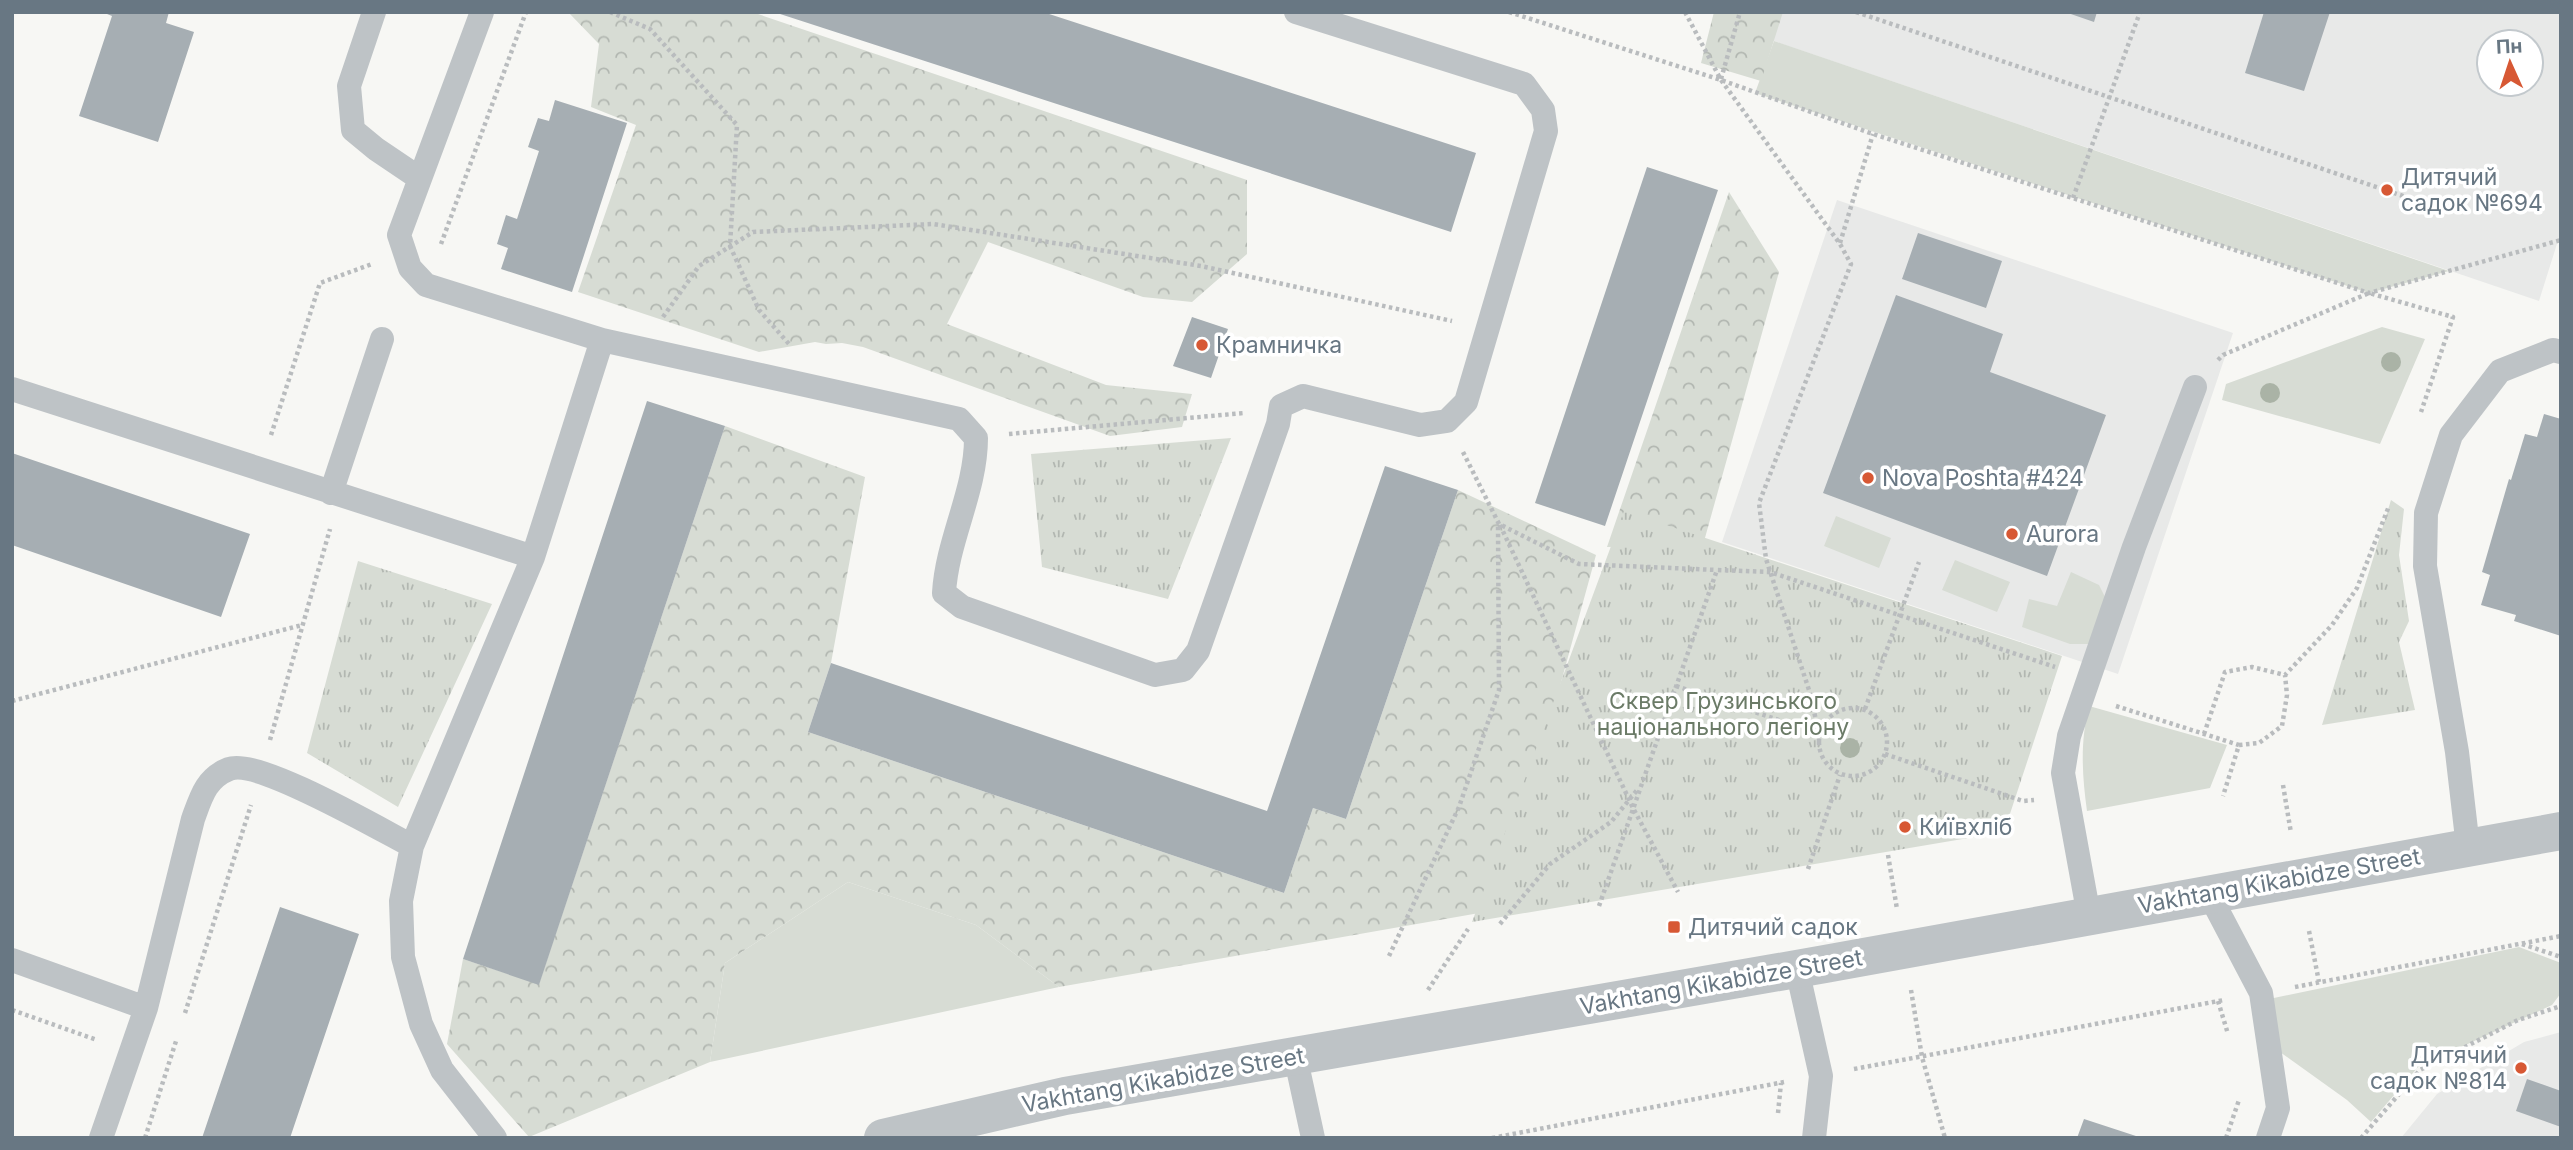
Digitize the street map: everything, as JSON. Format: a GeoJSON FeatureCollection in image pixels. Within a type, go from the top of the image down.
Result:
{"type":"FeatureCollection","features":[{"type":"Feature","properties":{"kind":"street","name":"Vakhtang Kikabidze Street"},"geometry":{"type":"LineString","coordinates":[[883,1138],[1065,1096],[1797,969],[2561,831]]}},
{"type":"Feature","properties":{"kind":"lane"},"geometry":{"type":"LineString","coordinates":[[374,12],[349,86],[353,130],[419,178]]}},
{"type":"Feature","properties":{"kind":"lane"},"geometry":{"type":"LineString","coordinates":[[482,12],[399,235],[410,268],[426,285],[602,340],[959,419],[976,438],[976,462],[945,572],[944,593],[962,607],[1155,675],[1183,670],[1198,651],[1278,424],[1281,406],[1303,396],[1420,425],[1447,421],[1466,402],[1546,131],[1543,110],[1524,84],[1296,12]]}},
{"type":"Feature","properties":{"kind":"lane"},"geometry":{"type":"LineString","coordinates":[[335,494],[382,339]]}},
{"type":"Feature","properties":{"kind":"lane"},"geometry":{"type":"LineString","coordinates":[[495,1138],[442,1069],[421,1024],[403,957],[401,901],[412,846],[533,557],[602,340]]}},
{"type":"Feature","properties":{"kind":"lane"},"geometry":{"type":"LineString","coordinates":[[2468,847],[2457,752],[2425,566],[2426,513],[2451,435],[2500,371],[2553,350],[2561,352]]}},
{"type":"Feature","properties":{"kind":"lane"},"geometry":{"type":"LineString","coordinates":[[2089,916],[2063,773],[2069,736],[2130,559],[2195,387]]}},
{"type":"Feature","properties":{"kind":"lane"},"geometry":{"type":"LineString","coordinates":[[12,390],[533,557]]}},
{"type":"Feature","properties":{"kind":"lane"},"geometry":{"type":"LineString","coordinates":[[100,1138],[146,1008],[194,819],[204,789],[216,775],[233,767],[261,772],[295,785],[412,846]]}},
{"type":"Feature","properties":{"kind":"lane"},"geometry":{"type":"LineString","coordinates":[[2209,894],[2261,993],[2278,1108],[2268,1138]]}},
{"type":"Feature","properties":{"kind":"lane"},"geometry":{"type":"LineString","coordinates":[[12,960],[146,1008]]}},
{"type":"Feature","properties":{"kind":"lane"},"geometry":{"type":"LineString","coordinates":[[1797,969],[1821,1076],[1814,1138]]}},
{"type":"Feature","properties":{"kind":"lane"},"geometry":{"type":"LineString","coordinates":[[1295,1055],[1313,1138]]}},
{"type":"Feature","properties":{"kind":"path"},"geometry":{"type":"LineString","coordinates":[[426,285],[526,12]]}},
{"type":"Feature","properties":{"kind":"path"},"geometry":{"type":"LineString","coordinates":[[610,12],[650,29],[737,125],[730,246],[759,310],[831,391]]}},
{"type":"Feature","properties":{"kind":"path"},"geometry":{"type":"LineString","coordinates":[[1509,12],[1721,80],[1873,134],[2369,293],[2452,317],[2418,421]]}},
{"type":"Feature","properties":{"kind":"path"},"geometry":{"type":"LineString","coordinates":[[1685,12],[1721,80],[1840,244],[1851,264],[1759,503],[1766,559],[1809,690],[1819,733],[1819,750],[1826,765],[1840,775],[1856,778],[1871,773],[1882,762],[1888,747],[1886,731],[1878,718],[1865,709],[1846,708],[1829,717],[1819,733]]}},
{"type":"Feature","properties":{"kind":"path"},"geometry":{"type":"LineString","coordinates":[[1721,80],[1740,12]]}},
{"type":"Feature","properties":{"kind":"path"},"geometry":{"type":"LineString","coordinates":[[1856,12],[2406,197]]}},
{"type":"Feature","properties":{"kind":"path"},"geometry":{"type":"LineString","coordinates":[[2073,198],[2140,12]]}},
{"type":"Feature","properties":{"kind":"path"},"geometry":{"type":"LineString","coordinates":[[1840,244],[1873,134]]}},
{"type":"Feature","properties":{"kind":"path"},"geometry":{"type":"LineString","coordinates":[[641,349],[699,266],[752,232],[933,224],[1200,266],[1487,329]]}},
{"type":"Feature","properties":{"kind":"path"},"geometry":{"type":"LineString","coordinates":[[2195,387],[2223,355],[2369,293],[2561,240]]}},
{"type":"Feature","properties":{"kind":"path"},"geometry":{"type":"LineString","coordinates":[[260,470],[320,283],[405,252]]}},
{"type":"Feature","properties":{"kind":"path"},"geometry":{"type":"LineString","coordinates":[[1004,434],[1245,413]]}},
{"type":"Feature","properties":{"kind":"path"},"geometry":{"type":"LineString","coordinates":[[1447,421],[1633,808],[1678,892]]}},
{"type":"Feature","properties":{"kind":"path"},"geometry":{"type":"LineString","coordinates":[[183,1020],[261,772],[303,625],[335,494]]}},
{"type":"Feature","properties":{"kind":"path"},"geometry":{"type":"LineString","coordinates":[[1498,523],[1579,564],[1770,572],[2089,676],[2101,701],[2239,745],[2259,743],[2282,726],[2287,695],[2285,675],[2332,625],[2357,588],[2391,499]]}},
{"type":"Feature","properties":{"kind":"path"},"geometry":{"type":"LineString","coordinates":[[1389,956],[1459,807],[1499,690],[1498,523]]}},
{"type":"Feature","properties":{"kind":"path"},"geometry":{"type":"LineString","coordinates":[[1865,709],[1919,562]]}},
{"type":"Feature","properties":{"kind":"path"},"geometry":{"type":"LineString","coordinates":[[1599,906],[1717,570]]}},
{"type":"Feature","properties":{"kind":"path"},"geometry":{"type":"LineString","coordinates":[[12,701],[303,625]]}},
{"type":"Feature","properties":{"kind":"path"},"geometry":{"type":"LineString","coordinates":[[2204,734],[2225,672],[2252,667],[2285,675]]}},
{"type":"Feature","properties":{"kind":"path"},"geometry":{"type":"LineString","coordinates":[[1676,686],[1819,733]]}},
{"type":"Feature","properties":{"kind":"path"},"geometry":{"type":"LineString","coordinates":[[2224,796],[2239,745]]}},
{"type":"Feature","properties":{"kind":"path"},"geometry":{"type":"LineString","coordinates":[[1885,754],[2023,801]]}},
{"type":"Feature","properties":{"kind":"path"},"geometry":{"type":"LineString","coordinates":[[1808,869],[1840,775]]}},
{"type":"Feature","properties":{"kind":"path"},"geometry":{"type":"LineString","coordinates":[[1500,924],[1549,864],[1611,822],[1631,801],[1643,783]]}},
{"type":"Feature","properties":{"kind":"path"},"geometry":{"type":"LineString","coordinates":[[2283,785],[2291,833]]}},
{"type":"Feature","properties":{"kind":"path"},"geometry":{"type":"LineString","coordinates":[[1398,1038],[1468,929]]}},
{"type":"Feature","properties":{"kind":"path"},"geometry":{"type":"LineString","coordinates":[[2309,931],[2319,982]]}},
{"type":"Feature","properties":{"kind":"path"},"geometry":{"type":"LineString","coordinates":[[1492,1138],[2561,936]]}},
{"type":"Feature","properties":{"kind":"path"},"geometry":{"type":"LineString","coordinates":[[2520,943],[2561,957]]}},
{"type":"Feature","properties":{"kind":"path"},"geometry":{"type":"LineString","coordinates":[[2218,1001],[2229,1035]]}},
{"type":"Feature","properties":{"kind":"path"},"geometry":{"type":"LineString","coordinates":[[2361,1138],[2420,1070],[2518,1020],[2560,1005]]}},
{"type":"Feature","properties":{"kind":"path"},"geometry":{"type":"LineString","coordinates":[[12,1010],[131,1052]]}},
{"type":"Feature","properties":{"kind":"path"},"geometry":{"type":"LineString","coordinates":[[145,1138],[178,1033]]}},
{"type":"Feature","properties":{"kind":"path"},"geometry":{"type":"LineString","coordinates":[[1922,1057],[1945,1138]]}},
{"type":"Feature","properties":{"kind":"path"},"geometry":{"type":"LineString","coordinates":[[2226,1138],[2240,1090]]}},
{"type":"Feature","properties":{"kind":"shaded area","name":"Дитячий садок №694"},"geometry":{"type":"Polygon","coordinates":[[[1773,12],[2561,12],[2561,231],[2539,301],[1765,38],[1773,12]]]}},
{"type":"Feature","properties":{"kind":"shaded area"},"geometry":{"type":"Polygon","coordinates":[[[1837,200],[2233,333],[2118,674],[1722,542],[1837,200]]]}},
{"type":"Feature","properties":{"kind":"shaded area","name":"Дитячий садок №814"},"geometry":{"type":"Polygon","coordinates":[[[2561,1032],[2561,1138],[2401,1138],[2437,1094],[2524,1042],[2561,1032]]]}},
{"type":"Feature","properties":{"kind":"green space"},"geometry":{"type":"Polygon","coordinates":[[[568,12],[752,12],[1247,180],[1247,254],[1192,302],[1143,297],[988,242],[947,324],[1106,385],[1192,394],[1182,427],[1110,436],[863,347],[815,342],[759,352],[578,292],[636,125],[591,107],[599,44],[568,12]]]}},
{"type":"Feature","properties":{"kind":"green space"},"geometry":{"type":"Polygon","coordinates":[[[1714,12],[1783,12],[1761,81],[1701,63],[1714,12]]]}},
{"type":"Feature","properties":{"kind":"green space"},"geometry":{"type":"Polygon","coordinates":[[[1774,41],[2449,271],[2369,293],[1755,93],[1774,41]]]}},
{"type":"Feature","properties":{"kind":"green space"},"geometry":{"type":"Polygon","coordinates":[[[1729,192],[1779,272],[1703,545],[1607,547],[1729,192]]]}},
{"type":"Feature","properties":{"kind":"green space"},"geometry":{"type":"Polygon","coordinates":[[[2382,327],[2425,339],[2380,444],[2222,400],[2226,384],[2382,327]]]}},
{"type":"Feature","properties":{"kind":"green space"},"geometry":{"type":"Polygon","coordinates":[[[725,426],[865,477],[831,663],[808,732],[1284,893],[1313,808],[1346,819],[1458,490],[1596,555],[1538,766],[1485,912],[1059,987],[976,925],[848,882],[725,963],[710,1062],[529,1137],[447,1044],[463,959],[539,984],[725,426]]]}},
{"type":"Feature","properties":{"kind":"green space"},"geometry":{"type":"Polygon","coordinates":[[[1231,438],[1168,599],[1042,567],[1031,454],[1231,438]]]}},
{"type":"Feature","properties":{"kind":"green space"},"geometry":{"type":"Polygon","coordinates":[[[2391,500],[2404,509],[2399,555],[2409,621],[2399,642],[2415,710],[2322,725],[2391,500]]]}},
{"type":"Feature","properties":{"kind":"green space","name":"Сквер Грузинського національного легіону"},"geometry":{"type":"Polygon","coordinates":[[[1624,511],[2062,656],[2004,832],[1472,922],[1624,511]]]}},
{"type":"Feature","properties":{"kind":"green space"},"geometry":{"type":"Polygon","coordinates":[[[1836,516],[1891,538],[1879,568],[1824,546],[1836,516]]]}},
{"type":"Feature","properties":{"kind":"green space"},"geometry":{"type":"Polygon","coordinates":[[[1955,560],[2010,582],[1997,612],[1942,590],[1955,560]]]}},
{"type":"Feature","properties":{"kind":"green space"},"geometry":{"type":"Polygon","coordinates":[[[358,561],[492,604],[398,807],[307,753],[358,561]]]}},
{"type":"Feature","properties":{"kind":"green space"},"geometry":{"type":"Polygon","coordinates":[[[2071,572],[2099,585],[2109,605],[2089,644],[2070,644],[2022,627],[2029,599],[2057,606],[2071,572]]]}},
{"type":"Feature","properties":{"kind":"green space"},"geometry":{"type":"Polygon","coordinates":[[[2089,706],[2227,745],[2210,788],[2087,811],[2083,758],[2089,706]]]}},
{"type":"Feature","properties":{"kind":"green space"},"geometry":{"type":"Polygon","coordinates":[[[848,882],[976,925],[1059,987],[710,1062],[725,963],[848,882]]]}},
{"type":"Feature","properties":{"kind":"green space"},"geometry":{"type":"Polygon","coordinates":[[[2519,947],[2561,963],[2561,993],[2552,1005],[2418,1067],[2371,1122],[2347,1100],[2280,1052],[2269,999],[2519,947]]]}},
{"type":"Feature","properties":{"kind":"building"},"geometry":{"type":"Polygon","coordinates":[[[102,12],[169,12],[166,23],[194,32],[158,142],[79,116],[112,16],[102,12]]]}},
{"type":"Feature","properties":{"kind":"building"},"geometry":{"type":"Polygon","coordinates":[[[1043,12],[1476,153],[1451,232],[777,13],[1043,12]]]}},
{"type":"Feature","properties":{"kind":"building"},"geometry":{"type":"Polygon","coordinates":[[[2065,12],[2097,12],[2094,22],[2065,12]]]}},
{"type":"Feature","properties":{"kind":"building"},"geometry":{"type":"Polygon","coordinates":[[[2264,12],[2330,12],[2304,91],[2245,73],[2264,12]]]}},
{"type":"Feature","properties":{"kind":"building"},"geometry":{"type":"Polygon","coordinates":[[[555,100],[627,123],[572,292],[501,269],[508,248],[497,244],[506,215],[517,219],[539,151],[528,147],[538,118],[549,121],[555,100]]]}},
{"type":"Feature","properties":{"kind":"building"},"geometry":{"type":"Polygon","coordinates":[[[1647,167],[1718,190],[1605,526],[1535,503],[1647,167]]]}},
{"type":"Feature","properties":{"kind":"building"},"geometry":{"type":"Polygon","coordinates":[[[1918,233],[2002,261],[1986,308],[1902,279],[1918,233]]]}},
{"type":"Feature","properties":{"kind":"building"},"geometry":{"type":"Polygon","coordinates":[[[1896,295],[2003,334],[1990,372],[2106,415],[2047,576],[1823,493],[1896,295]]]}},
{"type":"Feature","properties":{"kind":"building"},"geometry":{"type":"Polygon","coordinates":[[[1192,317],[1228,329],[1211,378],[1173,366],[1192,317]]]}},
{"type":"Feature","properties":{"kind":"building"},"geometry":{"type":"Polygon","coordinates":[[[647,401],[725,426],[539,985],[463,959],[647,401]]]}},
{"type":"Feature","properties":{"kind":"building"},"geometry":{"type":"Polygon","coordinates":[[[2544,414],[2561,419],[2561,636],[2514,621],[2516,615],[2481,605],[2490,575],[2482,572],[2509,479],[2511,480],[2525,434],[2537,437],[2544,414]]]}},
{"type":"Feature","properties":{"kind":"building"},"geometry":{"type":"Polygon","coordinates":[[[12,453],[250,534],[221,617],[12,545],[12,453]]]}},
{"type":"Feature","properties":{"kind":"building"},"geometry":{"type":"Polygon","coordinates":[[[1385,466],[1458,490],[1346,819],[1313,808],[1284,893],[808,732],[831,663],[1267,811],[1385,466]]]}},
{"type":"Feature","properties":{"kind":"building"},"geometry":{"type":"Polygon","coordinates":[[[280,907],[359,934],[290,1138],[202,1138],[280,907]]]}},
{"type":"Feature","properties":{"kind":"building"},"geometry":{"type":"Polygon","coordinates":[[[2527,1079],[2561,1091],[2561,1127],[2516,1111],[2527,1079]]]}},
{"type":"Feature","properties":{"kind":"building"},"geometry":{"type":"Polygon","coordinates":[[[2084,1119],[2139,1137],[2139,1138],[2077,1138],[2084,1119]]]}},
{"type":"Feature","properties":{"kind":"place","name":"Дитячий садок №694"},"geometry":{"type":"Point","coordinates":[2387,190]}},
{"type":"Feature","properties":{"kind":"place","name":"Крамничка"},"geometry":{"type":"Point","coordinates":[1202,345]}},
{"type":"Feature","properties":{"kind":"place","name":"Nova Poshta #424"},"geometry":{"type":"Point","coordinates":[1868,478]}},
{"type":"Feature","properties":{"kind":"place","name":"Aurora"},"geometry":{"type":"Point","coordinates":[2012,534]}},
{"type":"Feature","properties":{"kind":"place","name":"Київхліб"},"geometry":{"type":"Point","coordinates":[1905,827]}},
{"type":"Feature","properties":{"kind":"place","name":"Дитячий садок"},"geometry":{"type":"Point","coordinates":[1674,927]}},
{"type":"Feature","properties":{"kind":"place","name":"Дитячий садок №814"},"geometry":{"type":"Point","coordinates":[2521,1068]}}]}
